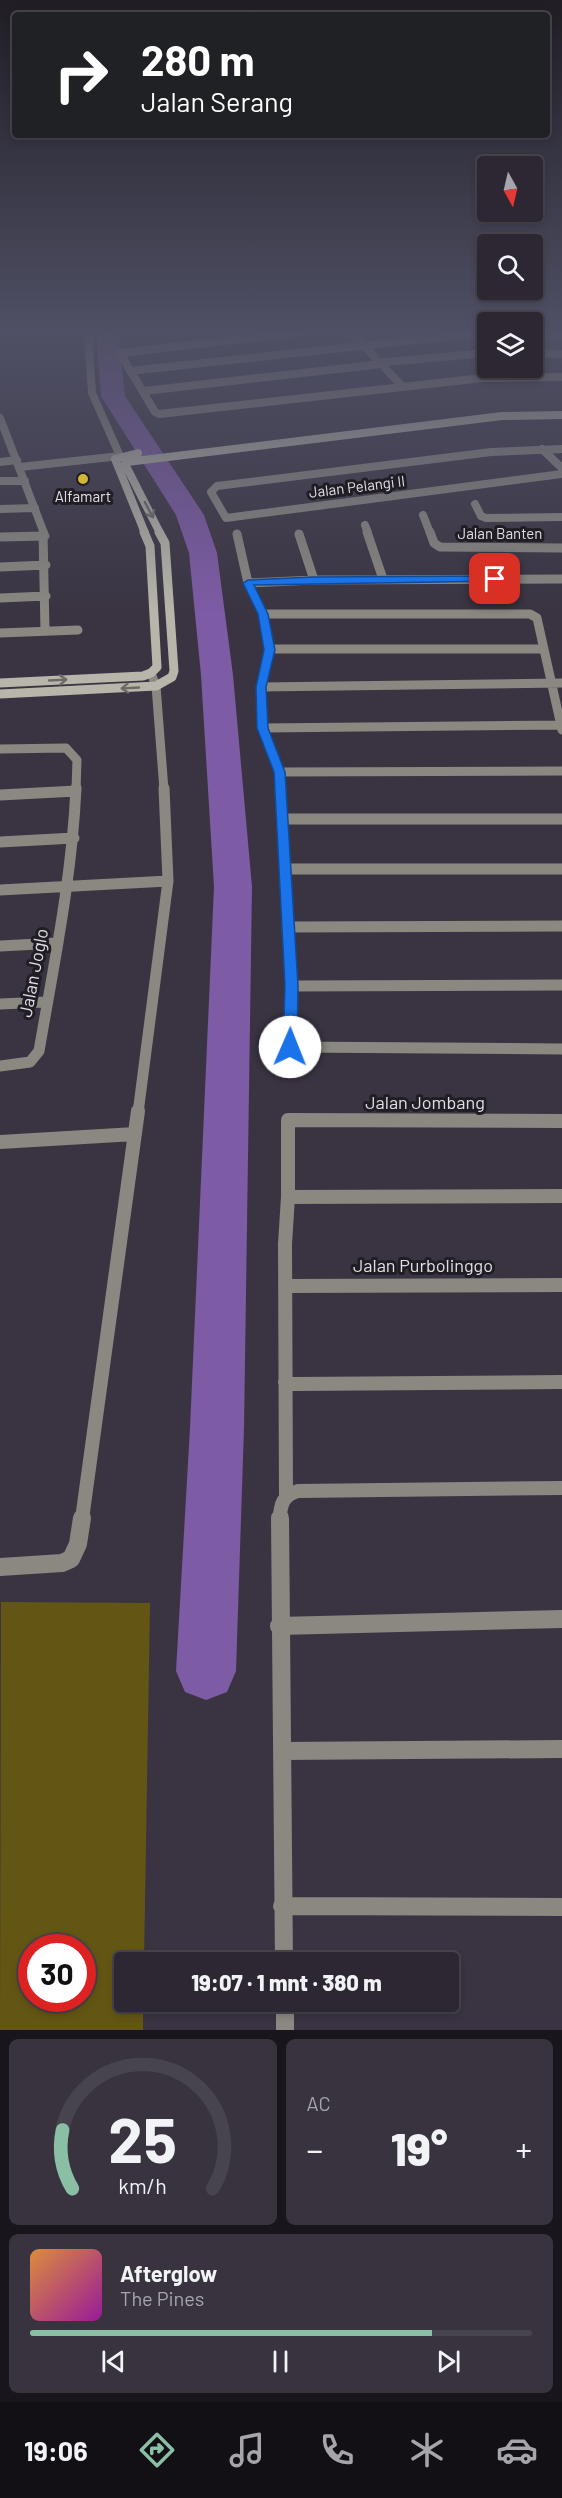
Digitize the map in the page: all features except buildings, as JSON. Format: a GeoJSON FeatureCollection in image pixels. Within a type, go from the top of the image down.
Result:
{"type":"FeatureCollection","features":[{"type":"Feature","properties":{"kind":"main road"},"geometry":{"type":"LineString","coordinates":[[125,458],[164,450],[398,424]]}},
{"type":"Feature","properties":{"kind":"main road"},"geometry":{"type":"LineString","coordinates":[[154,679],[157,667],[150,546],[115,458],[183,454],[437,424]]}},
{"type":"Feature","properties":{"kind":"main road"},"geometry":{"type":"LineString","coordinates":[[0,694],[172,677],[174,671],[167,553],[158,527],[125,464],[125,458]]}},
{"type":"Feature","properties":{"kind":"main road"},"geometry":{"type":"LineString","coordinates":[[0,683],[143,676],[154,679]]}},
{"type":"Feature","properties":{"kind":"street"},"geometry":{"type":"LineString","coordinates":[[0,462],[18,464],[125,458],[108,424]]}},
{"type":"Feature","properties":{"kind":"street"},"geometry":{"type":"LineString","coordinates":[[4,435],[25,481],[45,536],[45,631]]}},
{"type":"Feature","properties":{"kind":"street"},"geometry":{"type":"LineString","coordinates":[[542,449],[562,449]]}},
{"type":"Feature","properties":{"kind":"street"},"geometry":{"type":"LineString","coordinates":[[542,449],[562,468]]}},
{"type":"Feature","properties":{"kind":"street","name":"Jalan Pelangi II"},"geometry":{"type":"LineString","coordinates":[[542,449],[491,452],[218,486],[211,492],[226,518],[562,474]]}},
{"type":"Feature","properties":{"kind":"street"},"geometry":{"type":"LineString","coordinates":[[0,481],[25,481]]}},
{"type":"Feature","properties":{"kind":"street"},"geometry":{"type":"LineString","coordinates":[[475,504],[481,516],[486,518],[562,518]]}},
{"type":"Feature","properties":{"kind":"street"},"geometry":{"type":"LineString","coordinates":[[0,509],[35,508]]}},
{"type":"Feature","properties":{"kind":"street","name":"Jalan Banten"},"geometry":{"type":"LineString","coordinates":[[423,515],[434,543],[440,547],[562,548]]}},
{"type":"Feature","properties":{"kind":"street"},"geometry":{"type":"LineString","coordinates":[[365,525],[383,579]]}},
{"type":"Feature","properties":{"kind":"street"},"geometry":{"type":"LineString","coordinates":[[237,534],[248,583],[263,614],[269,650],[261,687],[263,728],[279,772],[283,819],[291,986],[290,1047],[562,1049]]}},
{"type":"Feature","properties":{"kind":"street"},"geometry":{"type":"LineString","coordinates":[[299,534],[314,580]]}},
{"type":"Feature","properties":{"kind":"street"},"geometry":{"type":"LineString","coordinates":[[0,537],[45,536]]}},
{"type":"Feature","properties":{"kind":"street"},"geometry":{"type":"LineString","coordinates":[[0,567],[46,565]]}},
{"type":"Feature","properties":{"kind":"street"},"geometry":{"type":"LineString","coordinates":[[248,583],[383,579],[562,579]]}},
{"type":"Feature","properties":{"kind":"street"},"geometry":{"type":"LineString","coordinates":[[0,598],[46,596]]}},
{"type":"Feature","properties":{"kind":"street"},"geometry":{"type":"LineString","coordinates":[[263,614],[527,613],[537,618],[544,649],[557,683],[561,728],[263,728]]}},
{"type":"Feature","properties":{"kind":"street"},"geometry":{"type":"LineString","coordinates":[[0,633],[78,630]]}},
{"type":"Feature","properties":{"kind":"street"},"geometry":{"type":"LineString","coordinates":[[269,650],[544,649]]}},
{"type":"Feature","properties":{"kind":"street"},"geometry":{"type":"LineString","coordinates":[[0,1567],[51,1565],[71,1559],[75,1553],[117,1269],[168,881],[167,830],[154,679]]}},
{"type":"Feature","properties":{"kind":"street"},"geometry":{"type":"LineString","coordinates":[[261,687],[557,683]]}},
{"type":"Feature","properties":{"kind":"street","name":"Jalan Joglo"},"geometry":{"type":"LineString","coordinates":[[0,749],[57,747],[72,752],[77,760],[74,838],[68,887],[39,1051],[30,1062],[0,1066]]}},
{"type":"Feature","properties":{"kind":"street"},"geometry":{"type":"LineString","coordinates":[[279,772],[562,771]]}},
{"type":"Feature","properties":{"kind":"street"},"geometry":{"type":"LineString","coordinates":[[0,795],[76,791]]}},
{"type":"Feature","properties":{"kind":"street"},"geometry":{"type":"LineString","coordinates":[[283,819],[562,819]]}},
{"type":"Feature","properties":{"kind":"street"},"geometry":{"type":"LineString","coordinates":[[0,842],[74,838]]}},
{"type":"Feature","properties":{"kind":"street"},"geometry":{"type":"LineString","coordinates":[[285,869],[562,869]]}},
{"type":"Feature","properties":{"kind":"street"},"geometry":{"type":"LineString","coordinates":[[0,890],[168,881]]}},
{"type":"Feature","properties":{"kind":"street"},"geometry":{"type":"LineString","coordinates":[[287,927],[562,926]]}},
{"type":"Feature","properties":{"kind":"street"},"geometry":{"type":"LineString","coordinates":[[0,946],[58,943]]}},
{"type":"Feature","properties":{"kind":"street"},"geometry":{"type":"LineString","coordinates":[[291,986],[562,985]]}},
{"type":"Feature","properties":{"kind":"street"},"geometry":{"type":"LineString","coordinates":[[0,1005],[46,1002]]}},
{"type":"Feature","properties":{"kind":"street","name":"Jalan Jombang"},"geometry":{"type":"LineString","coordinates":[[288,1197],[288,1120],[562,1121]]}},
{"type":"Feature","properties":{"kind":"street"},"geometry":{"type":"LineString","coordinates":[[0,1142],[135,1134]]}},
{"type":"Feature","properties":{"kind":"street"},"geometry":{"type":"LineString","coordinates":[[284,1952],[283,1751],[279,1626],[280,1509],[286,1496],[285,1286],[288,1197],[562,1196]]}},
{"type":"Feature","properties":{"kind":"street","name":"Jalan Purbolinggo"},"geometry":{"type":"LineString","coordinates":[[285,1286],[562,1285]]}},
{"type":"Feature","properties":{"kind":"street"},"geometry":{"type":"LineString","coordinates":[[285,1382],[293,1384],[562,1382]]}},
{"type":"Feature","properties":{"kind":"street"},"geometry":{"type":"LineString","coordinates":[[286,1496],[298,1491],[562,1488]]}},
{"type":"Feature","properties":{"kind":"street"},"geometry":{"type":"LineString","coordinates":[[279,1626],[562,1619]]}},
{"type":"Feature","properties":{"kind":"street"},"geometry":{"type":"LineString","coordinates":[[283,1751],[562,1749]]}},
{"type":"Feature","properties":{"kind":"street"},"geometry":{"type":"LineString","coordinates":[[282,1906],[562,1907]]}},
{"type":"Feature","properties":{"kind":"street"},"geometry":{"type":"LineString","coordinates":[[285,2012],[285,2030]]}},
{"type":"Feature","properties":{"kind":"shaded area"},"geometry":{"type":"Polygon","coordinates":[[[1,1602],[150,1603],[144,1952],[114,1952],[114,2012],[143,2012],[143,2030],[0,2030],[1,1602]]]}},
{"type":"Feature","properties":{"kind":"waterway"},"geometry":{"type":"LineString","coordinates":[[131,424],[190,515],[203,553],[217,675],[233,887],[217,1428],[206,1671]]}},
{"type":"Feature","properties":{"kind":"place","name":"Alfamart"},"geometry":{"type":"Point","coordinates":[83,479]}},
{"type":"Feature","properties":{"kind":"route"},"geometry":{"type":"LineString","coordinates":[[290,1047],[291,986],[283,819],[279,772],[263,728],[261,687],[269,650],[263,614],[248,583],[314,580],[495,579]]}}]}
